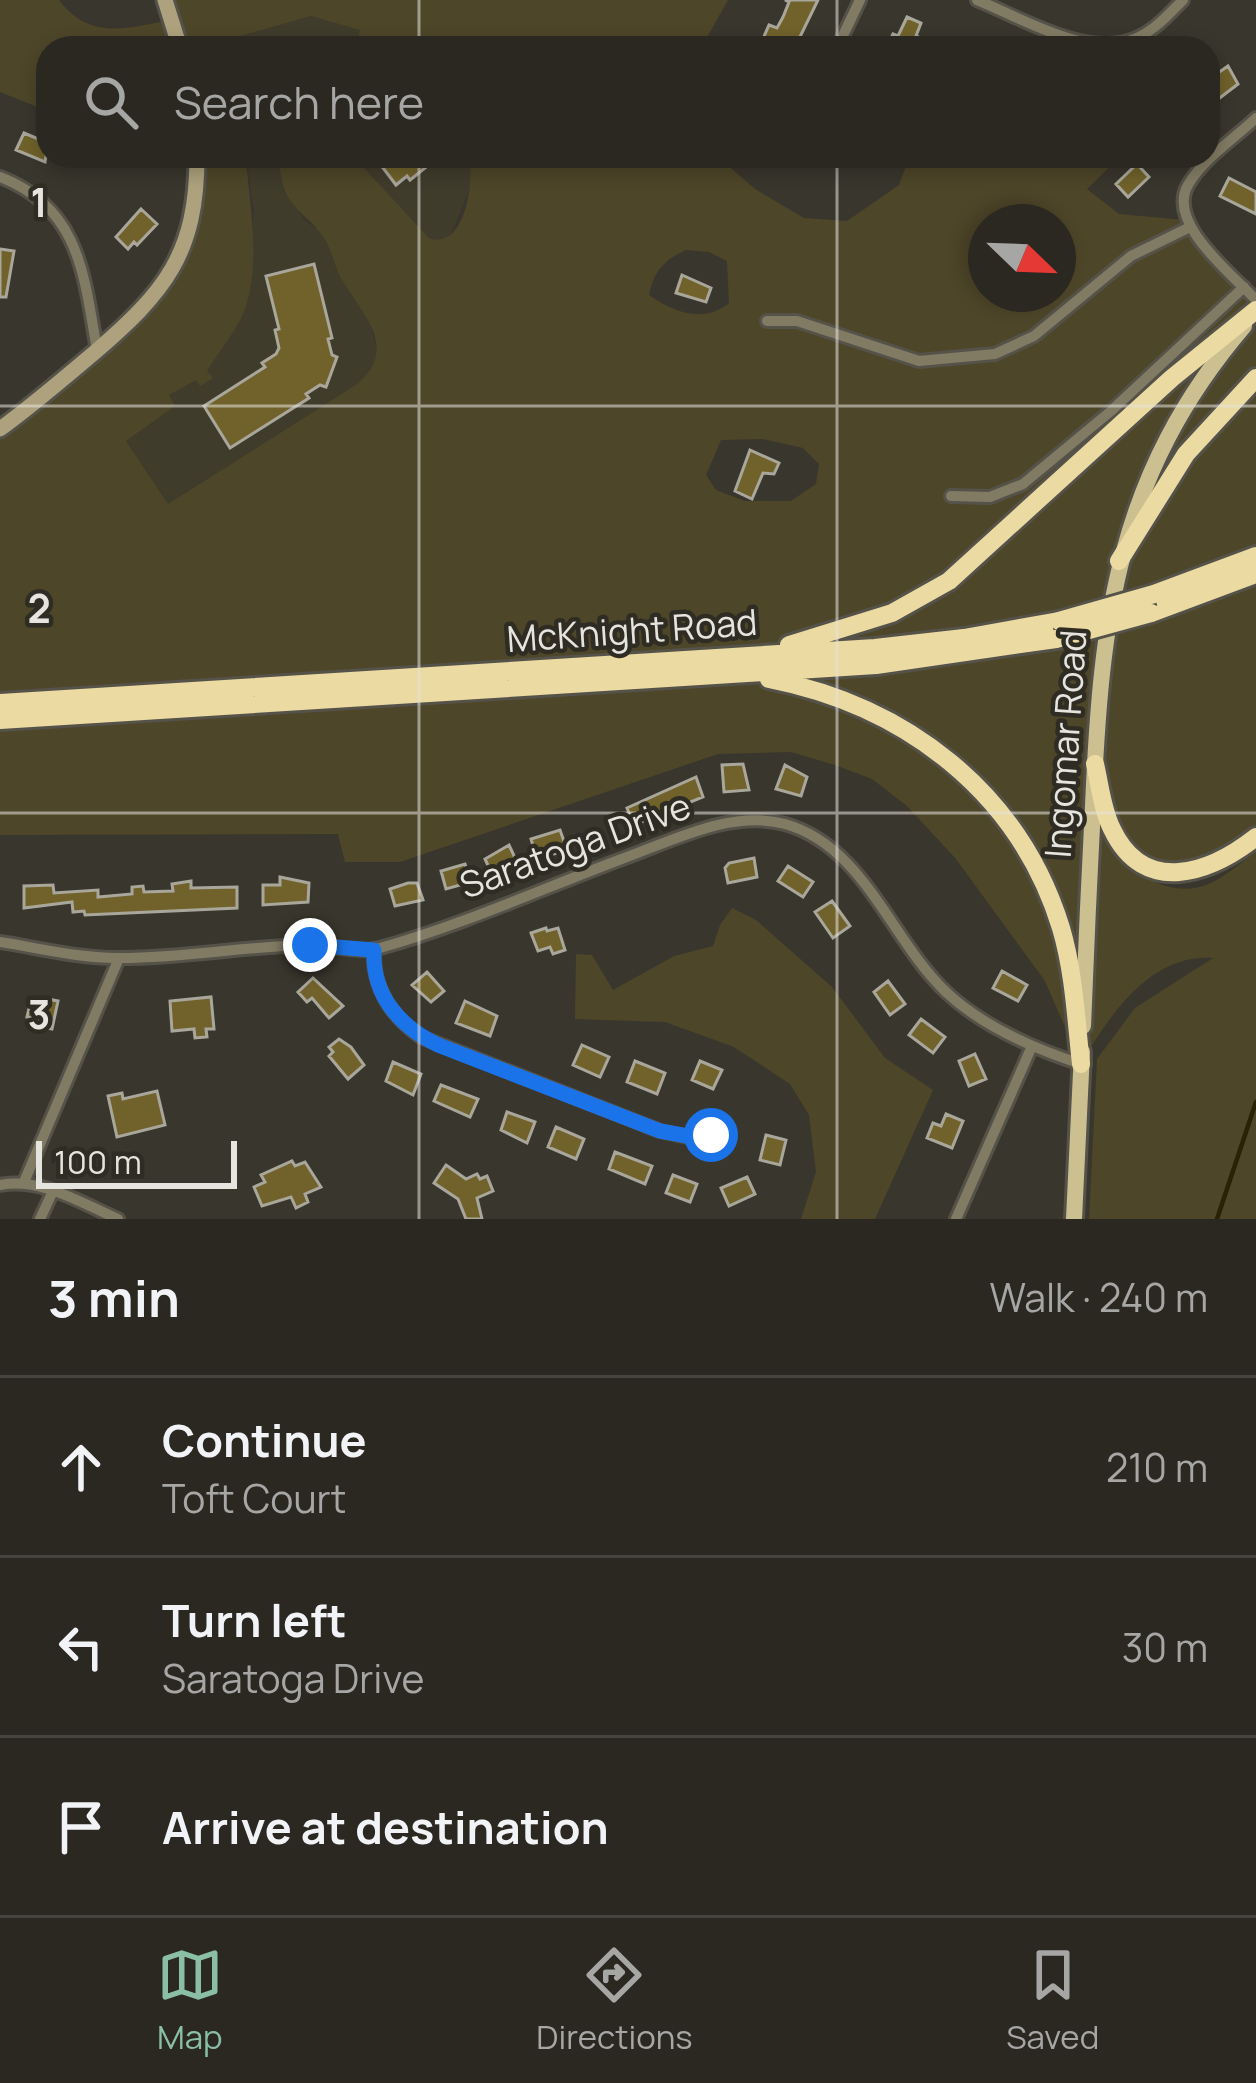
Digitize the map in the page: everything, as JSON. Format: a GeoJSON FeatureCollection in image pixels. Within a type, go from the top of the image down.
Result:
{"type":"FeatureCollection","features":[{"type":"Feature","properties":{"kind":"highway"},"geometry":{"type":"LineString","coordinates":[[740,665],[850,629],[930,593],[981,555],[1172,378],[1256,311]]}},
{"type":"Feature","properties":{"kind":"highway"},"geometry":{"type":"LineString","coordinates":[[1119,561],[1186,454],[1256,378]]}},
{"type":"Feature","properties":{"kind":"highway","name":"McKnight Road"},"geometry":{"type":"LineString","coordinates":[[1153,604],[1256,556]]}},
{"type":"Feature","properties":{"kind":"highway","name":"McKnight Road"},"geometry":{"type":"LineString","coordinates":[[0,703],[921,660],[1057,630],[1252,577]]}},
{"type":"Feature","properties":{"kind":"highway"},"geometry":{"type":"LineString","coordinates":[[740,665],[880,714],[933,746],[986,794],[1017,834],[1052,903],[1067,953],[1081,1064]]}},
{"type":"Feature","properties":{"kind":"highway","name":"McKnight Road"},"geometry":{"type":"LineString","coordinates":[[0,720],[740,665]]}},
{"type":"Feature","properties":{"kind":"highway"},"geometry":{"type":"LineString","coordinates":[[1094,764],[1113,832],[1127,850],[1157,869],[1202,870],[1222,862],[1256,837]]}},
{"type":"Feature","properties":{"kind":"main road","name":"Ingomar Road"},"geometry":{"type":"LineString","coordinates":[[1074,1219],[1102,645],[1119,561],[1140,496],[1168,437],[1211,368],[1256,311]]}},
{"type":"Feature","properties":{"kind":"street"},"geometry":{"type":"LineString","coordinates":[[165,0],[176,36]]}},
{"type":"Feature","properties":{"kind":"street"},"geometry":{"type":"LineString","coordinates":[[844,36],[860,0]]}},
{"type":"Feature","properties":{"kind":"street"},"geometry":{"type":"LineString","coordinates":[[977,0],[1072,36]]}},
{"type":"Feature","properties":{"kind":"street"},"geometry":{"type":"LineString","coordinates":[[1141,36],[1183,0]]}},
{"type":"Feature","properties":{"kind":"street"},"geometry":{"type":"LineString","coordinates":[[1220,153],[1256,118]]}},
{"type":"Feature","properties":{"kind":"street"},"geometry":{"type":"LineString","coordinates":[[0,429],[138,316],[172,270],[193,214],[196,168]]}},
{"type":"Feature","properties":{"kind":"street"},"geometry":{"type":"LineString","coordinates":[[1205,168],[1188,185],[1183,202],[1187,224],[1256,300]]}},
{"type":"Feature","properties":{"kind":"street"},"geometry":{"type":"LineString","coordinates":[[0,177],[32,192],[65,226],[88,296],[97,350]]}},
{"type":"Feature","properties":{"kind":"street"},"geometry":{"type":"LineString","coordinates":[[767,321],[797,321],[919,361],[994,354],[1034,337],[1131,256],[1187,224]]}},
{"type":"Feature","properties":{"kind":"street"},"geometry":{"type":"LineString","coordinates":[[951,496],[990,497],[1023,484],[1111,411],[1244,286]]}},
{"type":"Feature","properties":{"kind":"street","name":"Saratoga Drive"},"geometry":{"type":"LineString","coordinates":[[0,942],[76,956],[119,958],[310,945],[374,950],[690,835],[746,819],[765,820],[800,829],[830,847],[946,992],[1032,1046],[1081,1064]]}},
{"type":"Feature","properties":{"kind":"street"},"geometry":{"type":"LineString","coordinates":[[374,950],[373,966],[381,992],[398,1017],[421,1036],[660,1131],[711,1135]]}},
{"type":"Feature","properties":{"kind":"street"},"geometry":{"type":"LineString","coordinates":[[24,1182],[119,958]]}},
{"type":"Feature","properties":{"kind":"street"},"geometry":{"type":"LineString","coordinates":[[956,1219],[1032,1046]]}},
{"type":"Feature","properties":{"kind":"street"},"geometry":{"type":"LineString","coordinates":[[0,1185],[24,1182],[118,1219]]}},
{"type":"Feature","properties":{"kind":"street"},"geometry":{"type":"LineString","coordinates":[[40,1219],[52,1191]]}},
{"type":"Feature","properties":{"kind":"shaded area"},"geometry":{"type":"Polygon","coordinates":[[[0,0],[59,0],[83,22],[110,28],[171,20],[165,0],[728,0],[708,36],[359,36],[360,30],[311,16],[240,36],[36,36],[36,106],[0,92],[0,0]]]}},
{"type":"Feature","properties":{"kind":"shaded area"},"geometry":{"type":"Polygon","coordinates":[[[311,16],[361,30],[359,36],[240,36],[311,16]]]}},
{"type":"Feature","properties":{"kind":"shaded area"},"geometry":{"type":"Polygon","coordinates":[[[194,168],[247,168],[253,250],[243,314],[207,371],[213,378],[200,386],[196,380],[169,395],[175,406],[126,441],[168,504],[357,384],[376,357],[367,318],[341,278],[322,235],[289,199],[280,168],[364,168],[429,238],[441,239],[459,225],[465,211],[470,168],[731,168],[755,189],[804,218],[847,221],[899,185],[905,168],[1109,168],[1087,189],[1119,214],[1185,220],[1256,300],[1256,837],[1190,872],[1127,852],[1124,862],[1162,885],[1184,889],[1219,879],[1256,852],[1256,1219],[1089,1219],[1097,1059],[1135,1008],[1213,958],[1190,959],[1151,977],[1118,1008],[1081,1064],[1045,981],[956,859],[907,806],[872,779],[835,765],[791,752],[718,754],[400,862],[345,862],[338,834],[0,835],[0,720],[1012,630],[0,703],[0,429],[34,404],[172,270],[194,168]],[[686,250],[666,262],[649,295],[699,314],[729,303],[727,261],[709,252],[686,250]],[[763,439],[721,440],[706,475],[716,490],[745,501],[791,501],[816,484],[819,464],[803,448],[763,439]]]}},
{"type":"Feature","properties":{"kind":"shaded area"},"geometry":{"type":"Polygon","coordinates":[[[248,168],[280,168],[285,191],[304,220],[321,232],[342,279],[367,313],[378,353],[372,372],[357,384],[168,504],[126,441],[174,406],[168,396],[207,371],[246,307],[254,210],[248,168]]]}},
{"type":"Feature","properties":{"kind":"shaded area"},"geometry":{"type":"Polygon","coordinates":[[[364,168],[470,168],[472,184],[449,238],[438,242],[364,168]]]}},
{"type":"Feature","properties":{"kind":"shaded area"},"geometry":{"type":"Polygon","coordinates":[[[732,908],[756,920],[832,987],[885,1058],[933,1090],[875,1219],[801,1219],[816,1172],[809,1115],[790,1084],[734,1047],[665,1022],[575,1019],[576,954],[592,955],[613,990],[674,956],[713,946],[732,908]]]}},
{"type":"Feature","properties":{"kind":"building"},"geometry":{"type":"Polygon","coordinates":[[[785,0],[818,0],[800,36],[764,36],[769,25],[777,28],[789,2],[785,0]]]}},
{"type":"Feature","properties":{"kind":"building"},"geometry":{"type":"Polygon","coordinates":[[[907,17],[921,23],[916,36],[898,36],[907,17]]]}},
{"type":"Feature","properties":{"kind":"building"},"geometry":{"type":"Polygon","coordinates":[[[1228,66],[1238,84],[1220,98],[1220,72],[1228,66]]]}},
{"type":"Feature","properties":{"kind":"building"},"geometry":{"type":"Polygon","coordinates":[[[24,133],[36,138],[36,158],[16,150],[24,133]]]}},
{"type":"Feature","properties":{"kind":"building"},"geometry":{"type":"Polygon","coordinates":[[[383,168],[425,168],[410,180],[407,176],[396,185],[383,168]]]}},
{"type":"Feature","properties":{"kind":"building"},"geometry":{"type":"Polygon","coordinates":[[[1133,168],[1141,168],[1149,177],[1128,197],[1116,184],[1133,168]]]}},
{"type":"Feature","properties":{"kind":"building"},"geometry":{"type":"Polygon","coordinates":[[[1229,178],[1256,192],[1256,214],[1220,196],[1229,178]]]}},
{"type":"Feature","properties":{"kind":"building"},"geometry":{"type":"Polygon","coordinates":[[[141,209],[157,224],[128,249],[116,237],[141,209]]]}},
{"type":"Feature","properties":{"kind":"building"},"geometry":{"type":"Polygon","coordinates":[[[0,249],[14,251],[6,297],[0,297],[0,249]]]}},
{"type":"Feature","properties":{"kind":"building"},"geometry":{"type":"Polygon","coordinates":[[[314,264],[332,338],[328,339],[337,357],[326,387],[320,385],[306,394],[309,398],[230,448],[204,406],[265,367],[262,363],[279,348],[266,276],[314,264]]]}},
{"type":"Feature","properties":{"kind":"building"},"geometry":{"type":"Polygon","coordinates":[[[682,275],[711,288],[706,302],[676,293],[682,275]]]}},
{"type":"Feature","properties":{"kind":"building"},"geometry":{"type":"Polygon","coordinates":[[[750,450],[779,463],[774,474],[763,473],[752,499],[735,491],[750,450]]]}},
{"type":"Feature","properties":{"kind":"building"},"geometry":{"type":"Polygon","coordinates":[[[743,764],[749,790],[724,792],[722,765],[743,764]]]}},
{"type":"Feature","properties":{"kind":"building"},"geometry":{"type":"Polygon","coordinates":[[[785,765],[807,777],[801,796],[776,789],[785,765]]]}},
{"type":"Feature","properties":{"kind":"building"},"geometry":{"type":"Polygon","coordinates":[[[696,777],[703,797],[634,825],[627,808],[696,777]]]}},
{"type":"Feature","properties":{"kind":"building"},"geometry":{"type":"Polygon","coordinates":[[[560,830],[567,850],[537,859],[531,839],[560,830]]]}},
{"type":"Feature","properties":{"kind":"building"},"geometry":{"type":"Polygon","coordinates":[[[509,845],[517,862],[492,874],[485,859],[509,845]]]}},
{"type":"Feature","properties":{"kind":"building"},"geometry":{"type":"Polygon","coordinates":[[[754,858],[757,877],[728,883],[725,868],[729,863],[754,858]]]}},
{"type":"Feature","properties":{"kind":"building"},"geometry":{"type":"Polygon","coordinates":[[[465,864],[471,882],[446,889],[441,871],[465,864]]]}},
{"type":"Feature","properties":{"kind":"building"},"geometry":{"type":"Polygon","coordinates":[[[788,866],[813,882],[803,897],[778,881],[788,866]]]}},
{"type":"Feature","properties":{"kind":"building"},"geometry":{"type":"Polygon","coordinates":[[[280,877],[309,883],[308,902],[263,905],[263,885],[280,885],[280,877]]]}},
{"type":"Feature","properties":{"kind":"building"},"geometry":{"type":"Polygon","coordinates":[[[191,881],[191,888],[237,887],[237,908],[85,915],[84,911],[73,912],[72,902],[24,908],[24,886],[53,885],[54,893],[98,890],[98,897],[132,894],[132,887],[143,886],[144,892],[173,891],[172,884],[191,881]]]}},
{"type":"Feature","properties":{"kind":"building"},"geometry":{"type":"Polygon","coordinates":[[[417,883],[423,900],[395,906],[390,889],[417,883]]]}},
{"type":"Feature","properties":{"kind":"building"},"geometry":{"type":"Polygon","coordinates":[[[832,901],[850,926],[833,938],[815,912],[832,901]]]}},
{"type":"Feature","properties":{"kind":"building"},"geometry":{"type":"Polygon","coordinates":[[[558,928],[565,950],[538,951],[531,933],[558,928]]]}},
{"type":"Feature","properties":{"kind":"building"},"geometry":{"type":"Polygon","coordinates":[[[1002,971],[1027,985],[1018,1001],[993,988],[1002,971]]]}},
{"type":"Feature","properties":{"kind":"building"},"geometry":{"type":"Polygon","coordinates":[[[427,972],[444,991],[431,1002],[412,985],[427,972]]]}},
{"type":"Feature","properties":{"kind":"building"},"geometry":{"type":"Polygon","coordinates":[[[313,978],[343,1006],[329,1018],[312,998],[307,1002],[298,992],[313,978]]]}},
{"type":"Feature","properties":{"kind":"building"},"geometry":{"type":"Polygon","coordinates":[[[888,981],[905,1004],[890,1015],[874,992],[888,981]]]}},
{"type":"Feature","properties":{"kind":"building"},"geometry":{"type":"Polygon","coordinates":[[[211,997],[214,1029],[206,1029],[207,1037],[195,1038],[194,1029],[172,1031],[170,1001],[211,997]]]}},
{"type":"Feature","properties":{"kind":"building"},"geometry":{"type":"Polygon","coordinates":[[[42,998],[58,1001],[52,1029],[36,1026],[38,1019],[27,1017],[31,1000],[41,1002],[42,998]]]}},
{"type":"Feature","properties":{"kind":"building"},"geometry":{"type":"Polygon","coordinates":[[[465,1001],[497,1016],[490,1036],[456,1023],[465,1001]]]}},
{"type":"Feature","properties":{"kind":"building"},"geometry":{"type":"Polygon","coordinates":[[[921,1019],[945,1037],[933,1053],[909,1035],[921,1019]]]}},
{"type":"Feature","properties":{"kind":"building"},"geometry":{"type":"Polygon","coordinates":[[[339,1039],[364,1065],[348,1079],[329,1056],[333,1052],[329,1047],[339,1039]]]}},
{"type":"Feature","properties":{"kind":"building"},"geometry":{"type":"Polygon","coordinates":[[[582,1045],[609,1057],[600,1077],[573,1065],[582,1045]]]}},
{"type":"Feature","properties":{"kind":"building"},"geometry":{"type":"Polygon","coordinates":[[[975,1054],[986,1079],[969,1086],[959,1061],[975,1054]]]}},
{"type":"Feature","properties":{"kind":"building"},"geometry":{"type":"Polygon","coordinates":[[[635,1061],[665,1073],[657,1094],[627,1082],[635,1061]]]}},
{"type":"Feature","properties":{"kind":"building"},"geometry":{"type":"Polygon","coordinates":[[[700,1061],[722,1070],[713,1089],[692,1080],[700,1061]]]}},
{"type":"Feature","properties":{"kind":"building"},"geometry":{"type":"Polygon","coordinates":[[[393,1062],[421,1074],[413,1095],[386,1081],[393,1062]]]}},
{"type":"Feature","properties":{"kind":"building"},"geometry":{"type":"Polygon","coordinates":[[[441,1085],[478,1099],[470,1117],[434,1101],[441,1085]]]}},
{"type":"Feature","properties":{"kind":"building"},"geometry":{"type":"Polygon","coordinates":[[[157,1091],[165,1125],[117,1137],[108,1096],[122,1093],[123,1099],[157,1091]]]}},
{"type":"Feature","properties":{"kind":"building"},"geometry":{"type":"Polygon","coordinates":[[[507,1112],[535,1122],[527,1143],[501,1130],[507,1112]]]}},
{"type":"Feature","properties":{"kind":"building"},"geometry":{"type":"Polygon","coordinates":[[[946,1114],[963,1121],[952,1148],[927,1138],[933,1123],[941,1126],[946,1114]]]}},
{"type":"Feature","properties":{"kind":"building"},"geometry":{"type":"Polygon","coordinates":[[[556,1127],[584,1139],[576,1159],[548,1147],[556,1127]]]}},
{"type":"Feature","properties":{"kind":"building"},"geometry":{"type":"Polygon","coordinates":[[[766,1135],[786,1140],[780,1165],[760,1160],[766,1135]]]}},
{"type":"Feature","properties":{"kind":"building"},"geometry":{"type":"Polygon","coordinates":[[[615,1152],[652,1166],[645,1184],[609,1169],[615,1152]]]}},
{"type":"Feature","properties":{"kind":"building"},"geometry":{"type":"Polygon","coordinates":[[[292,1161],[295,1166],[305,1162],[321,1187],[305,1194],[308,1202],[296,1208],[291,1197],[262,1206],[254,1187],[265,1182],[261,1175],[292,1161]]]}},
{"type":"Feature","properties":{"kind":"building"},"geometry":{"type":"Polygon","coordinates":[[[446,1165],[466,1179],[487,1176],[493,1191],[477,1198],[482,1219],[466,1219],[458,1199],[434,1183],[446,1165]]]}},
{"type":"Feature","properties":{"kind":"building"},"geometry":{"type":"Polygon","coordinates":[[[673,1175],[697,1184],[690,1202],[666,1193],[673,1175]]]}},
{"type":"Feature","properties":{"kind":"building"},"geometry":{"type":"Polygon","coordinates":[[[747,1177],[755,1194],[729,1206],[721,1188],[747,1177]]]}},
{"type":"Feature","properties":{"kind":"waterway"},"geometry":{"type":"LineString","coordinates":[[1217,1219],[1256,1102]]}},
{"type":"Feature","properties":{"kind":"route"},"geometry":{"type":"LineString","coordinates":[[310,945],[374,950],[376,981],[388,1004],[409,1028],[438,1045],[660,1131],[711,1135]]}}]}
